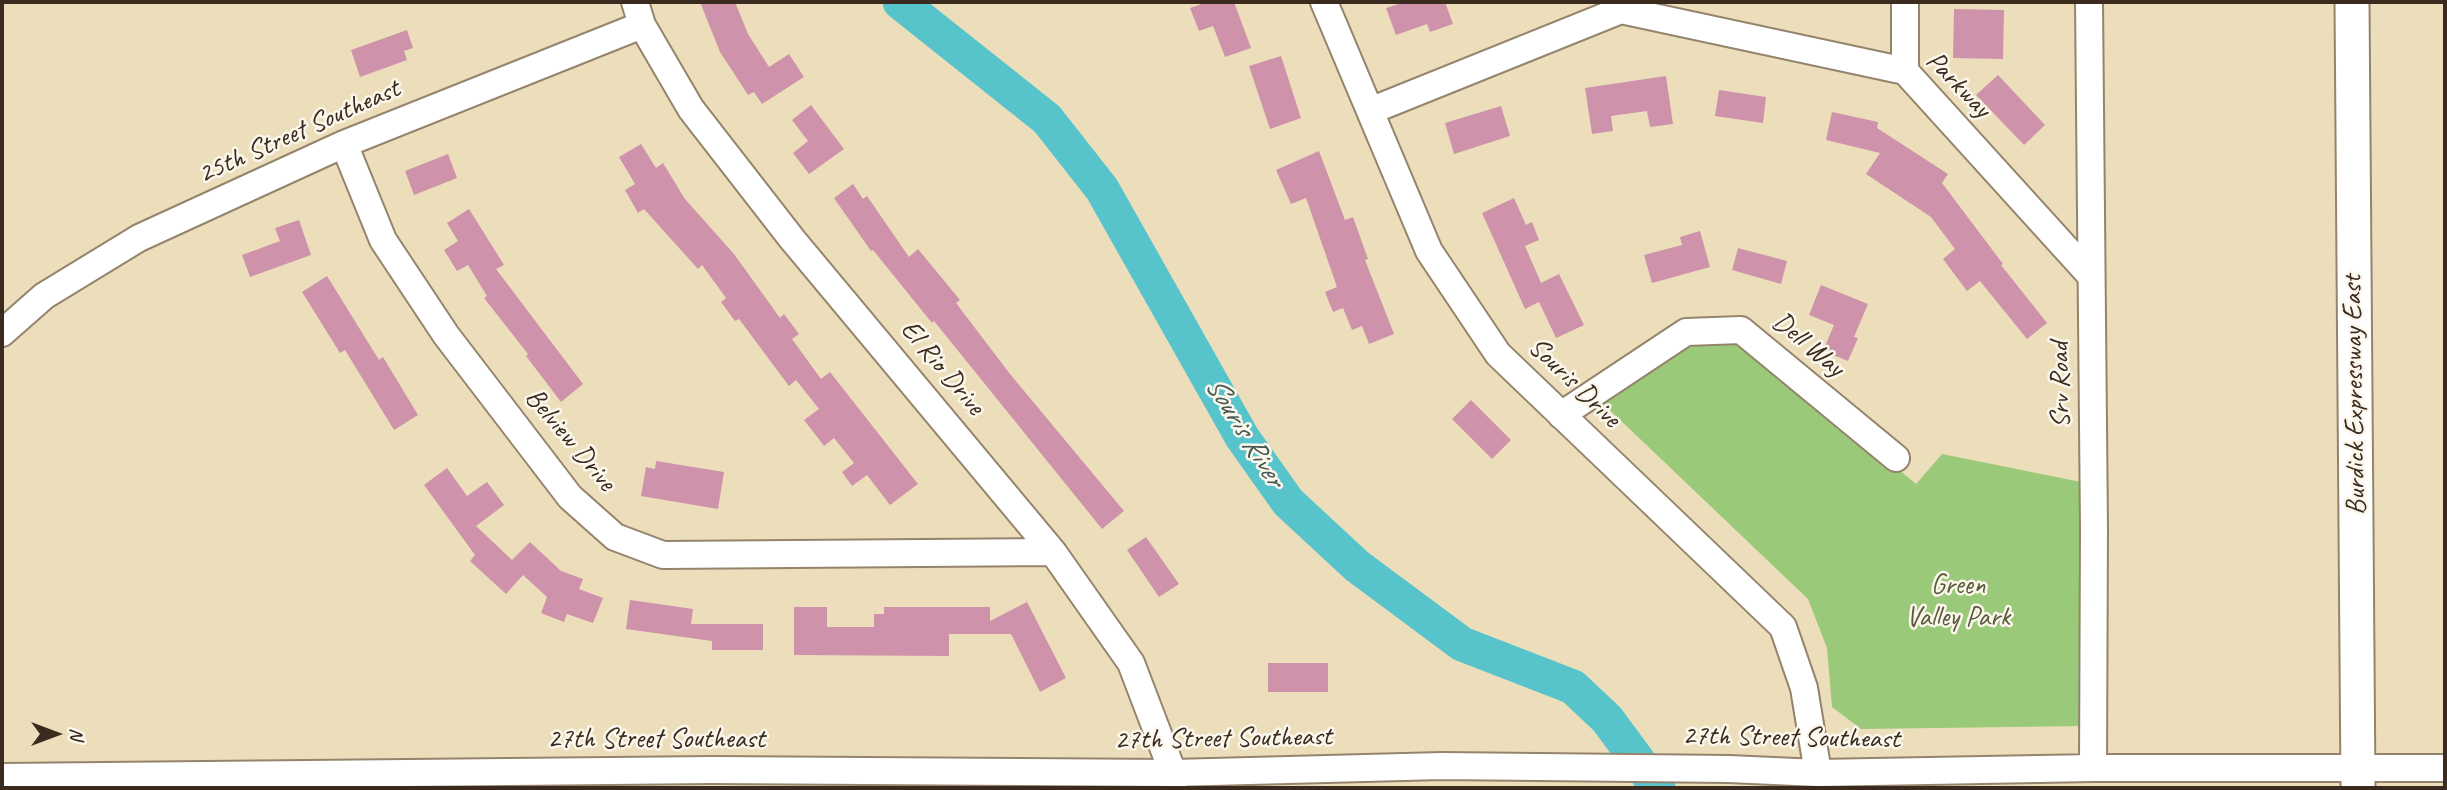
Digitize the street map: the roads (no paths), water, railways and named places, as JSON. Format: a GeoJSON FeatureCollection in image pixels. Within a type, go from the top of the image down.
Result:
{"type":"FeatureCollection","features":[{"type":"Feature","properties":{"kind":"main road","name":"Burdick Expressway East"},"geometry":{"type":"LineString","coordinates":[[2352,2],[2358,778]]}},
{"type":"Feature","properties":{"kind":"street","name":"Souris Drive"},"geometry":{"type":"LineString","coordinates":[[1324,2],[1429,251],[1498,354],[1783,627],[1804,688],[1818,773]]}},
{"type":"Feature","properties":{"kind":"street"},"geometry":{"type":"LineString","coordinates":[[1905,2],[1905,71]]}},
{"type":"Feature","properties":{"kind":"street","name":"Srv Road"},"geometry":{"type":"LineString","coordinates":[[2089,2],[2094,529],[2093,768]]}},
{"type":"Feature","properties":{"kind":"street","name":"Parkway"},"geometry":{"type":"LineString","coordinates":[[1370,111],[1620,6],[1905,71],[2091,276]]}},
{"type":"Feature","properties":{"kind":"street","name":"25th Street Southeast"},"geometry":{"type":"LineString","coordinates":[[2,333],[44,296],[139,237],[638,13]]}},
{"type":"Feature","properties":{"kind":"street","name":"El Rio Drive"},"geometry":{"type":"LineString","coordinates":[[638,13],[691,109],[792,239],[1053,552],[1131,663],[1173,780]]}},
{"type":"Feature","properties":{"kind":"street","name":"Belview Drive"},"geometry":{"type":"LineString","coordinates":[[344,144],[383,240],[446,335],[570,497],[615,537],[663,555],[1053,552]]}},
{"type":"Feature","properties":{"kind":"street","name":"Dell Way"},"geometry":{"type":"LineString","coordinates":[[1561,415],[1686,332],[1741,330],[1895,458]]}},
{"type":"Feature","properties":{"kind":"street","name":"27th Street Southeast"},"geometry":{"type":"LineString","coordinates":[[2,777],[712,770],[1173,780],[1443,766],[1729,769],[1997,778],[2093,768],[2358,778],[2445,768]]}},
{"type":"Feature","properties":{"kind":"waterway","name":"Souris River"},"geometry":{"type":"LineString","coordinates":[[900,2],[1047,119],[1102,189],[1242,437],[1288,502],[1357,566],[1462,644],[1573,687],[1607,719],[1658,788]]}},
{"type":"Feature","properties":{"kind":"park label","name":"Green Valley Park"},"geometry":{"type":"Point","coordinates":[1958,602]}}]}
